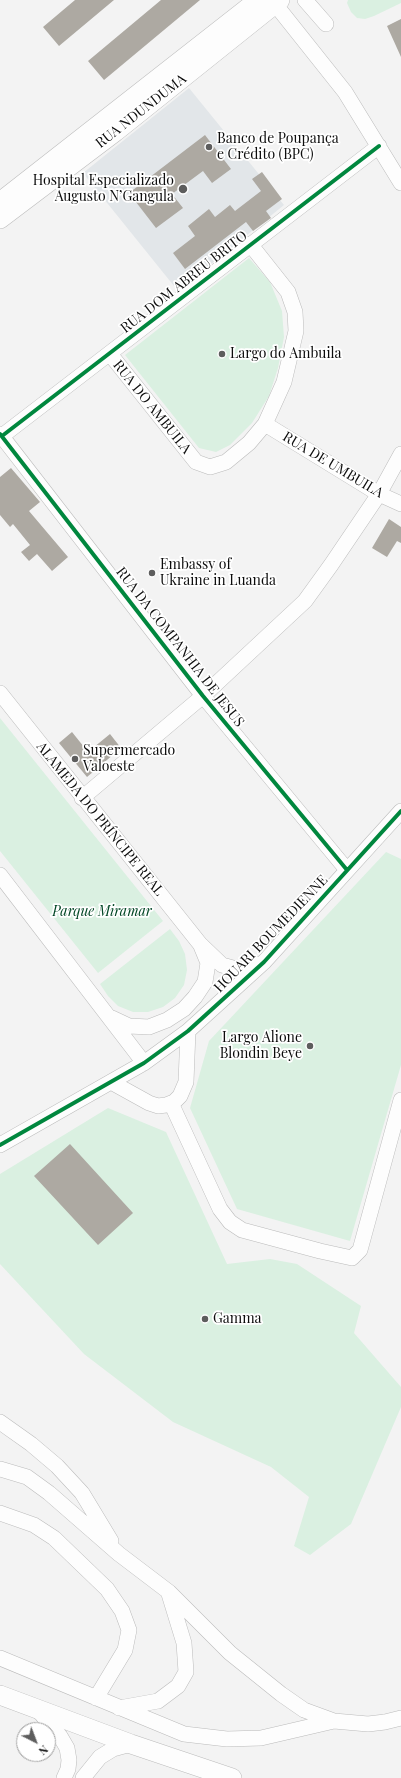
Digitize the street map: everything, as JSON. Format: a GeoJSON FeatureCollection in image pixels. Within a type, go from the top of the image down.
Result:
{"type":"FeatureCollection","features":[{"type":"Feature","properties":{"kind":"main road","name":"RUA NDUNDUMA"},"geometry":{"type":"LineString","coordinates":[[0,202],[271,1]]}},
{"type":"Feature","properties":{"kind":"main road","name":"RUA NDUNDUMA"},"geometry":{"type":"LineString","coordinates":[[0,219],[116,132],[271,1]]}},
{"type":"Feature","properties":{"kind":"main road"},"geometry":{"type":"LineString","coordinates":[[0,1695],[131,1744],[232,1778]]}},
{"type":"Feature","properties":{"kind":"street"},"geometry":{"type":"LineString","coordinates":[[305,0],[326,24]]}},
{"type":"Feature","properties":{"kind":"street"},"geometry":{"type":"LineString","coordinates":[[271,1],[345,92],[401,182]]}},
{"type":"Feature","properties":{"kind":"street","name":"RUA DOM ABREU BRITO"},"geometry":{"type":"LineString","coordinates":[[1,435],[110,354],[250,244],[379,146]]}},
{"type":"Feature","properties":{"kind":"street","name":"RUA DO AMBUILA"},"geometry":{"type":"LineString","coordinates":[[110,354],[196,462],[210,467],[226,462],[249,443],[265,424],[284,382],[296,331],[295,312],[288,292],[250,244]]}},
{"type":"Feature","properties":{"kind":"street","name":"RUA DE UMBUILA"},"geometry":{"type":"LineString","coordinates":[[265,424],[378,494],[401,504]]}},
{"type":"Feature","properties":{"kind":"street","name":"RUA DA COMPANHIA DE JESUS"},"geometry":{"type":"LineString","coordinates":[[1,435],[203,696],[348,870]]}},
{"type":"Feature","properties":{"kind":"street"},"geometry":{"type":"LineString","coordinates":[[82,798],[203,696],[305,601],[331,566],[378,494],[401,454]]}},
{"type":"Feature","properties":{"kind":"street","name":"ALAMEDA DO PRÍNCIPE REAL"},"geometry":{"type":"LineString","coordinates":[[0,693],[82,798],[200,944],[222,965],[240,970],[254,968],[264,962]]}},
{"type":"Feature","properties":{"kind":"street","name":"HOUARI BOUMEDIENNE"},"geometry":{"type":"LineString","coordinates":[[0,1145],[76,1100],[144,1063],[188,1031],[264,962],[400,815]]}},
{"type":"Feature","properties":{"kind":"street","name":"ALAMEDA DO PRÍNCIPE REAL"},"geometry":{"type":"LineString","coordinates":[[0,875],[144,1063]]}},
{"type":"Feature","properties":{"kind":"street","name":"ALAMEDA DO PRÍNCIPE REAL"},"geometry":{"type":"LineString","coordinates":[[109,1017],[129,1026],[148,1027],[168,1020],[184,1009],[195,997],[205,982],[208,963],[200,944]]}},
{"type":"Feature","properties":{"kind":"street"},"geometry":{"type":"LineString","coordinates":[[111,1082],[149,1103],[158,1106],[171,1103],[180,1096],[186,1082],[188,1031]]}},
{"type":"Feature","properties":{"kind":"street"},"geometry":{"type":"LineString","coordinates":[[171,1103],[220,1209],[230,1222],[242,1230],[352,1258],[360,1250],[401,1100]]}},
{"type":"Feature","properties":{"kind":"street"},"geometry":{"type":"LineString","coordinates":[[0,1422],[31,1444],[57,1466],[82,1493],[119,1554]]}},
{"type":"Feature","properties":{"kind":"street"},"geometry":{"type":"LineString","coordinates":[[0,1469],[27,1477],[49,1493],[119,1554],[169,1592],[230,1653],[281,1694],[304,1710],[334,1721],[368,1724],[401,1718]]}},
{"type":"Feature","properties":{"kind":"street"},"geometry":{"type":"LineString","coordinates":[[0,1513],[34,1525],[54,1538],[107,1590],[122,1611],[128,1630],[126,1650],[96,1698]]}},
{"type":"Feature","properties":{"kind":"street"},"geometry":{"type":"LineString","coordinates":[[119,1708],[158,1701],[178,1686],[186,1672],[184,1643],[169,1592]]}},
{"type":"Feature","properties":{"kind":"street"},"geometry":{"type":"LineString","coordinates":[[0,1658],[184,1734],[228,1739],[261,1738],[334,1721]]}},
{"type":"Feature","properties":{"kind":"street"},"geometry":{"type":"LineString","coordinates":[[37,1708],[60,1736],[67,1748],[69,1760],[68,1770],[64,1778]]}},
{"type":"Feature","properties":{"kind":"street"},"geometry":{"type":"LineString","coordinates":[[83,1778],[100,1757],[113,1749],[131,1744]]}},
{"type":"Feature","properties":{"kind":"shaded area","name":"Hospital Especializado Augusto N’Gangula"},"geometry":{"type":"Polygon","coordinates":[[[189,88],[284,205],[178,291],[83,173],[189,88]]]}},
{"type":"Feature","properties":{"kind":"green space"},"geometry":{"type":"Polygon","coordinates":[[[348,0],[401,0],[401,3],[365,19],[357,18],[351,12],[347,3],[348,0]]]}},
{"type":"Feature","properties":{"kind":"green space"},"geometry":{"type":"Polygon","coordinates":[[[249,258],[270,282],[282,311],[284,337],[278,368],[269,396],[252,423],[230,445],[216,452],[199,448],[125,355],[249,258]]]}},
{"type":"Feature","properties":{"kind":"green space","name":"Parque Miramar"},"geometry":{"type":"Polygon","coordinates":[[[0,718],[163,921],[98,973],[0,851],[0,718]]]}},
{"type":"Feature","properties":{"kind":"green space"},"geometry":{"type":"Polygon","coordinates":[[[386,852],[401,859],[401,1065],[350,1241],[237,1209],[190,1108],[209,1041],[386,852]]]}},
{"type":"Feature","properties":{"kind":"green space"},"geometry":{"type":"Polygon","coordinates":[[[170,929],[179,941],[185,954],[187,970],[184,985],[175,998],[163,1007],[148,1012],[133,1012],[118,1006],[108,996],[100,984],[170,929]]]}},
{"type":"Feature","properties":{"kind":"green space","name":"Gamma"},"geometry":{"type":"Polygon","coordinates":[[[108,1108],[166,1132],[227,1264],[270,1259],[297,1264],[361,1306],[354,1333],[401,1387],[401,1407],[351,1524],[310,1555],[294,1546],[309,1497],[271,1467],[173,1422],[84,1354],[0,1264],[0,1174],[108,1108]]]}},
{"type":"Feature","properties":{"kind":"building"},"geometry":{"type":"Polygon","coordinates":[[[75,0],[114,0],[59,46],[43,27],[75,0]]]}},
{"type":"Feature","properties":{"kind":"building"},"geometry":{"type":"Polygon","coordinates":[[[161,0],[200,0],[104,80],[88,61],[161,0]]]}},
{"type":"Feature","properties":{"kind":"building"},"geometry":{"type":"Polygon","coordinates":[[[401,19],[401,57],[387,26],[401,19]]]}},
{"type":"Feature","properties":{"kind":"building"},"geometry":{"type":"Polygon","coordinates":[[[205,135],[231,169],[212,183],[203,171],[172,194],[183,208],[156,228],[129,193],[205,135]]]}},
{"type":"Feature","properties":{"kind":"building"},"geometry":{"type":"Polygon","coordinates":[[[262,172],[282,199],[266,211],[271,218],[253,231],[246,222],[185,269],[173,253],[195,236],[188,226],[209,209],[215,217],[230,205],[235,211],[261,191],[252,179],[262,172]]]}},
{"type":"Feature","properties":{"kind":"building"},"geometry":{"type":"Polygon","coordinates":[[[11,468],[40,502],[29,511],[68,557],[52,571],[37,554],[29,561],[21,552],[30,545],[13,524],[10,527],[0,515],[0,477],[11,468]]]}},
{"type":"Feature","properties":{"kind":"building"},"geometry":{"type":"Polygon","coordinates":[[[389,519],[401,527],[401,543],[397,541],[387,557],[372,548],[389,519]]]}},
{"type":"Feature","properties":{"kind":"building"},"geometry":{"type":"Polygon","coordinates":[[[72,732],[88,752],[110,734],[121,748],[87,777],[59,743],[72,732]]]}},
{"type":"Feature","properties":{"kind":"building"},"geometry":{"type":"Polygon","coordinates":[[[70,1144],[133,1213],[98,1245],[34,1176],[70,1144]]]}},
{"type":"Feature","properties":{"kind":"cycle path"},"geometry":{"type":"LineString","coordinates":[[2,436],[379,146]]}},
{"type":"Feature","properties":{"kind":"cycle path"},"geometry":{"type":"LineString","coordinates":[[0,434],[203,696],[347,870]]}},
{"type":"Feature","properties":{"kind":"cycle path"},"geometry":{"type":"LineString","coordinates":[[0,1145],[144,1063],[188,1031],[264,962],[401,811]]}},
{"type":"Feature","properties":{"kind":"place","name":"Banco de Poupança e Crédito (BPC)"},"geometry":{"type":"Point","coordinates":[209,147]}},
{"type":"Feature","properties":{"kind":"place","name":"Hospital Especializado Augusto N’Gangula"},"geometry":{"type":"Point","coordinates":[183,189]}},
{"type":"Feature","properties":{"kind":"place","name":"Largo do Ambuila"},"geometry":{"type":"Point","coordinates":[222,354]}},
{"type":"Feature","properties":{"kind":"place","name":"Embassy of Ukraine in Luanda"},"geometry":{"type":"Point","coordinates":[152,573]}},
{"type":"Feature","properties":{"kind":"place","name":"Supermercado Valoeste"},"geometry":{"type":"Point","coordinates":[75,759]}},
{"type":"Feature","properties":{"kind":"place","name":"Largo Alione Blondin Beye"},"geometry":{"type":"Point","coordinates":[310,1046]}},
{"type":"Feature","properties":{"kind":"place","name":"Gamma"},"geometry":{"type":"Point","coordinates":[205,1319]}}]}
